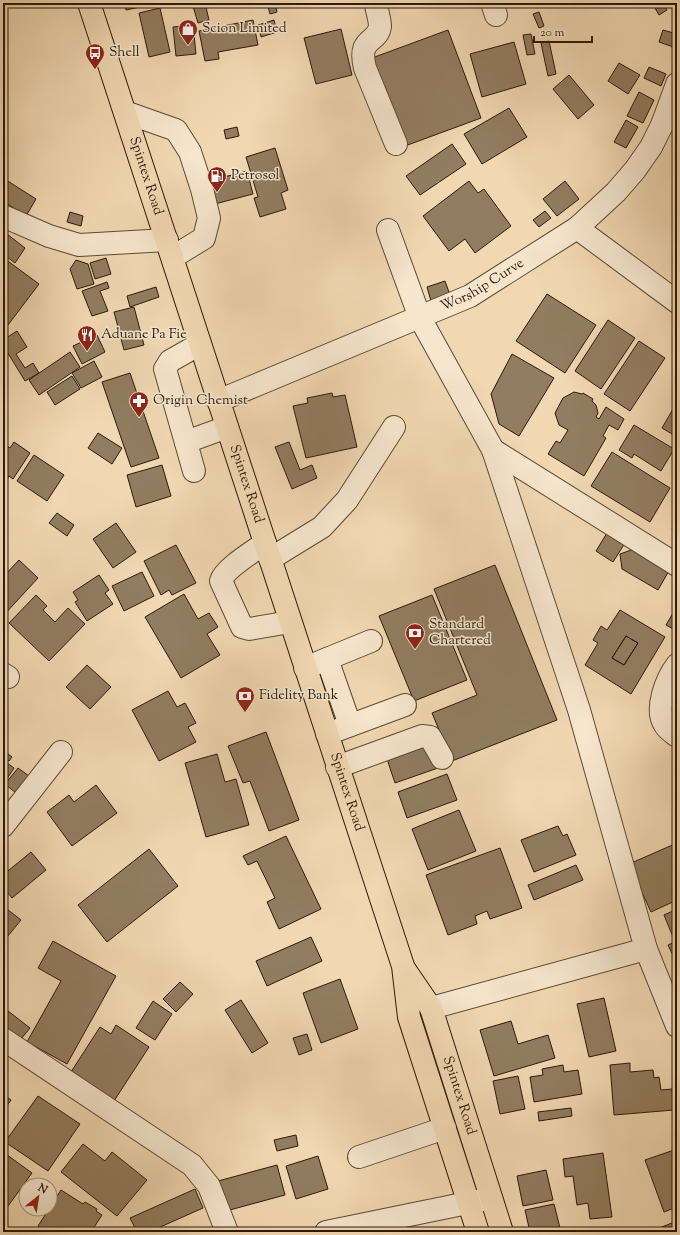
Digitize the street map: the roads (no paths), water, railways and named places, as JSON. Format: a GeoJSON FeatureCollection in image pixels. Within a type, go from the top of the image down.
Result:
{"type":"FeatureCollection","features":[{"type":"Feature","properties":{"kind":"main road","name":"Spintex Road"},"geometry":{"type":"LineString","coordinates":[[89,3],[403,966],[408,1017],[470,1203],[478,1232]]}},
{"type":"Feature","properties":{"kind":"main road","name":"Spintex Road"},"geometry":{"type":"LineString","coordinates":[[403,966],[431,1008],[502,1232]]}},
{"type":"Feature","properties":{"kind":"street"},"geometry":{"type":"LineString","coordinates":[[379,4],[380,25],[378,31],[364,48],[362,56],[365,68],[396,144]]}},
{"type":"Feature","properties":{"kind":"street","name":"Worship Curve"},"geometry":{"type":"LineString","coordinates":[[218,401],[470,296],[577,228],[616,192],[635,170],[651,147],[662,124],[677,84]]}},
{"type":"Feature","properties":{"kind":"street"},"geometry":{"type":"LineString","coordinates":[[3,216],[49,236],[79,245],[170,248],[204,238],[209,218],[202,189],[190,152],[176,130],[125,112]]}},
{"type":"Feature","properties":{"kind":"street"},"geometry":{"type":"LineString","coordinates":[[577,228],[677,302]]}},
{"type":"Feature","properties":{"kind":"street"},"geometry":{"type":"LineString","coordinates":[[388,230],[420,318],[493,450],[579,710],[646,949],[677,1026]]}},
{"type":"Feature","properties":{"kind":"street"},"geometry":{"type":"LineString","coordinates":[[194,471],[166,369],[170,361],[200,344]]}},
{"type":"Feature","properties":{"kind":"street"},"geometry":{"type":"LineString","coordinates":[[186,442],[227,427]]}},
{"type":"Feature","properties":{"kind":"street"},"geometry":{"type":"LineString","coordinates":[[290,622],[249,629],[242,627],[221,582],[222,577],[227,571],[267,551],[322,527],[347,500],[394,427]]}},
{"type":"Feature","properties":{"kind":"street"},"geometry":{"type":"LineString","coordinates":[[493,450],[677,565]]}},
{"type":"Feature","properties":{"kind":"street"},"geometry":{"type":"LineString","coordinates":[[305,668],[371,641]]}},
{"type":"Feature","properties":{"kind":"street"},"geometry":{"type":"LineString","coordinates":[[327,659],[350,725]]}},
{"type":"Feature","properties":{"kind":"street"},"geometry":{"type":"LineString","coordinates":[[677,665],[670,674],[660,709],[665,725],[677,736]]}},
{"type":"Feature","properties":{"kind":"street"},"geometry":{"type":"LineString","coordinates":[[327,734],[404,705]]}},
{"type":"Feature","properties":{"kind":"street"},"geometry":{"type":"LineString","coordinates":[[337,767],[422,736],[430,737],[442,758]]}},
{"type":"Feature","properties":{"kind":"street"},"geometry":{"type":"LineString","coordinates":[[3,826],[61,752]]}},
{"type":"Feature","properties":{"kind":"street"},"geometry":{"type":"LineString","coordinates":[[431,1008],[646,949]]}},
{"type":"Feature","properties":{"kind":"street"},"geometry":{"type":"LineString","coordinates":[[3,1039],[192,1165],[209,1186],[227,1232]]}},
{"type":"Feature","properties":{"kind":"street"},"geometry":{"type":"LineString","coordinates":[[358,1157],[445,1128]]}},
{"type":"Feature","properties":{"kind":"street"},"geometry":{"type":"LineString","coordinates":[[326,1232],[491,1198]]}},
{"type":"Feature","properties":{"kind":"place","name":"Scion Limited"},"geometry":{"type":"Point","coordinates":[188,46]}},
{"type":"Feature","properties":{"kind":"place","name":"Shell"},"geometry":{"type":"Point","coordinates":[95,70]}},
{"type":"Feature","properties":{"kind":"place","name":"Petrosol"},"geometry":{"type":"Point","coordinates":[217,193]}},
{"type":"Feature","properties":{"kind":"place","name":"Aduane Pa Fie"},"geometry":{"type":"Point","coordinates":[87,352]}},
{"type":"Feature","properties":{"kind":"place","name":"Origin Chemist"},"geometry":{"type":"Point","coordinates":[139,418]}},
{"type":"Feature","properties":{"kind":"place","name":"Standard Chartered"},"geometry":{"type":"Point","coordinates":[415,650]}},
{"type":"Feature","properties":{"kind":"place","name":"Fidelity Bank"},"geometry":{"type":"Point","coordinates":[245,713]}}]}
